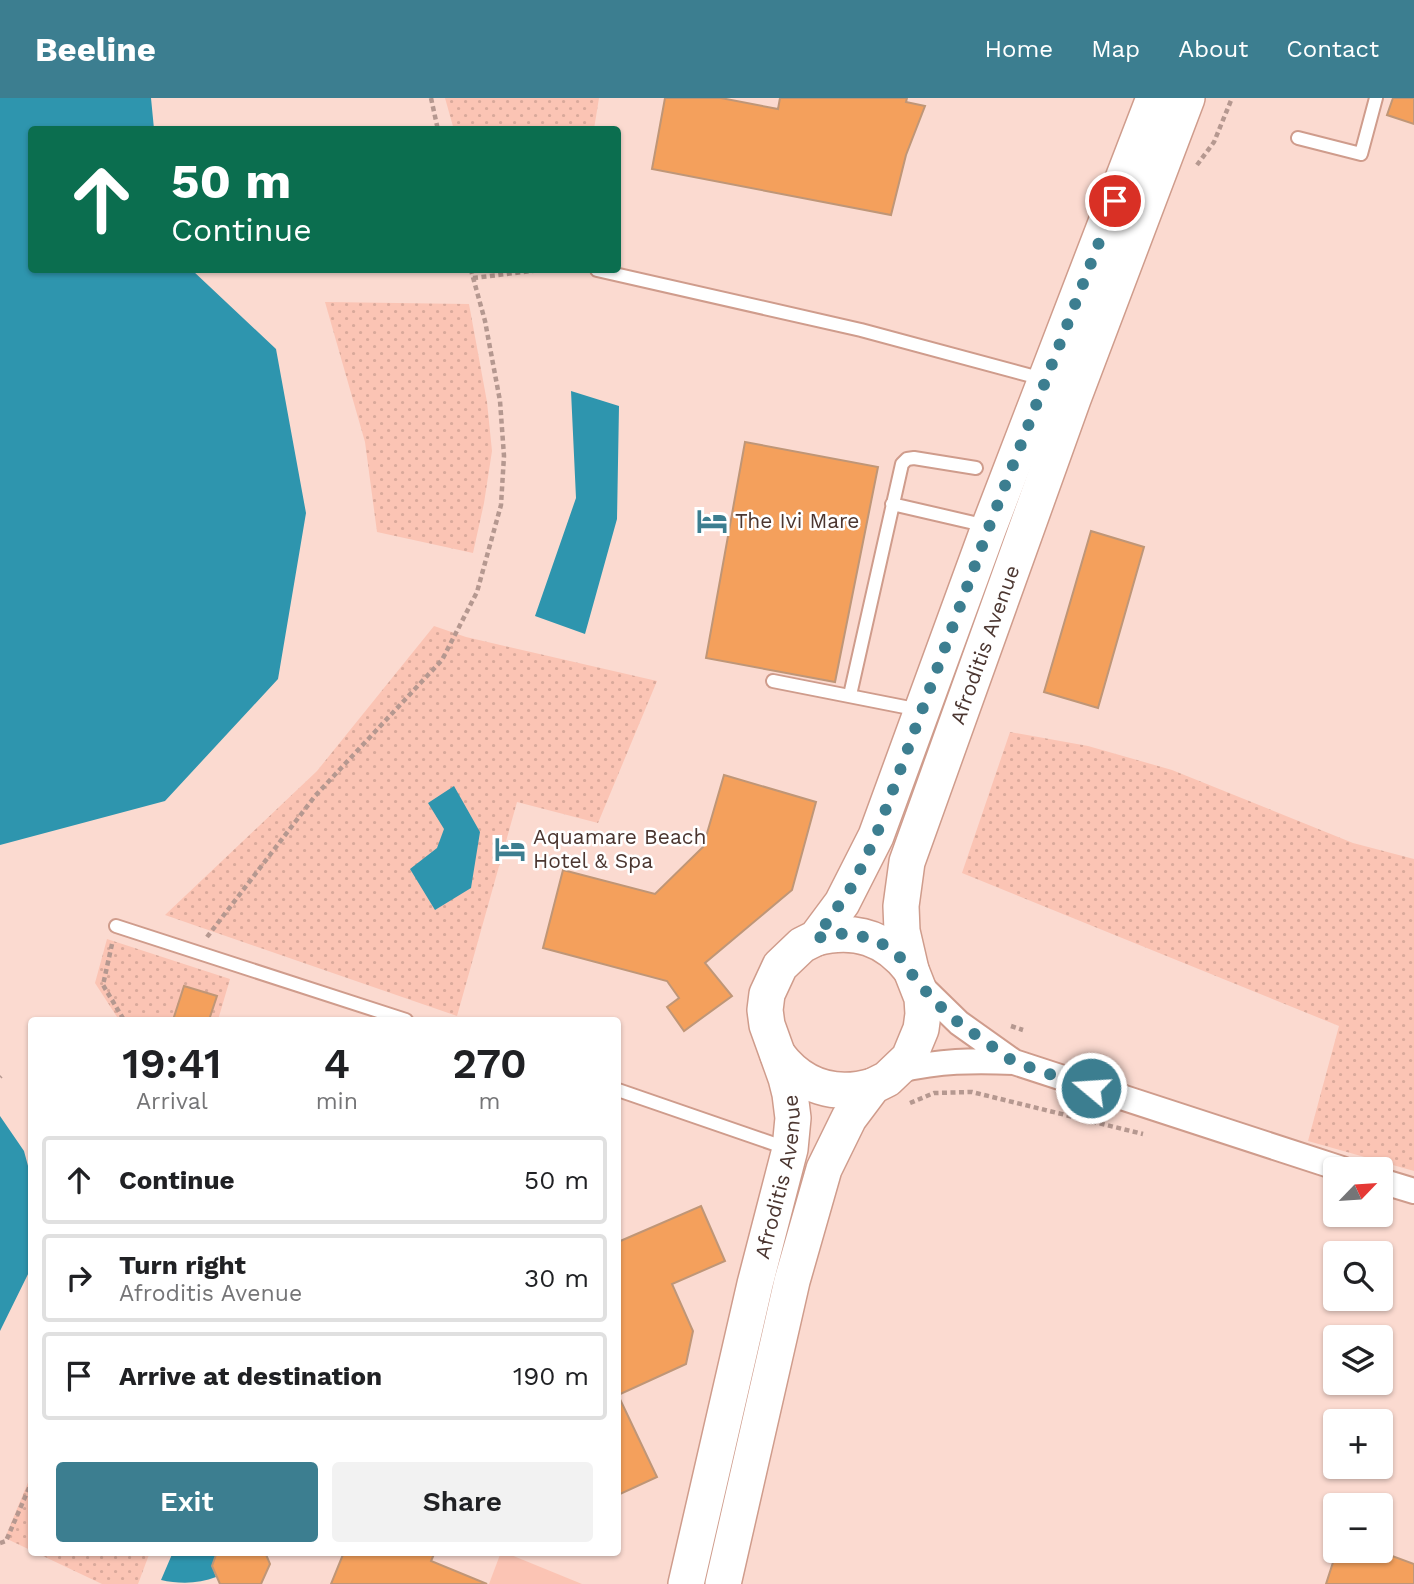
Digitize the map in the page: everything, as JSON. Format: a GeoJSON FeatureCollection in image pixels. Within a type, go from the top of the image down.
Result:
{"type":"FeatureCollection","features":[{"type":"Feature","properties":{"kind":"main road","name":"Afroditis Avenue"},"geometry":{"type":"LineString","coordinates":[[686,1584],[755,1284],[790,1149],[793,1118],[790,1094],[767,1025],[767,994],[780,966],[802,945],[816,938],[842,904],[866,860],[989,527],[1154,98]]}},
{"type":"Feature","properties":{"kind":"main road","name":"Afroditis Avenue"},"geometry":{"type":"LineString","coordinates":[[723,1584],[792,1281],[824,1169],[849,1118],[917,1044],[921,1029],[923,1014],[902,931],[901,906],[907,862],[1073,400],[1186,98]]}},
{"type":"Feature","properties":{"kind":"main road"},"geometry":{"type":"LineString","coordinates":[[816,938],[847,933],[869,937],[890,947],[914,976]]}},
{"type":"Feature","properties":{"kind":"main road"},"geometry":{"type":"LineString","coordinates":[[778,1054],[787,1067],[813,1085],[843,1091],[859,1090],[886,1078]]}},
{"type":"Feature","properties":{"kind":"street"},"geometry":{"type":"LineString","coordinates":[[914,976],[959,1023],[1014,1062]]}},
{"type":"Feature","properties":{"kind":"street"},"geometry":{"type":"LineString","coordinates":[[886,1078],[938,1062],[1014,1062],[1323,1163]]}},
{"type":"Feature","properties":{"kind":"street"},"geometry":{"type":"LineString","coordinates":[[1393,1185],[1414,1191]]}},
{"type":"Feature","properties":{"kind":"lane"},"geometry":{"type":"LineString","coordinates":[[1298,138],[1361,153],[1376,98]]}},
{"type":"Feature","properties":{"kind":"lane"},"geometry":{"type":"LineString","coordinates":[[610,273],[862,330],[1046,380]]}},
{"type":"Feature","properties":{"kind":"lane"},"geometry":{"type":"LineString","coordinates":[[850,695],[902,464],[907,459],[914,458],[975,468]]}},
{"type":"Feature","properties":{"kind":"lane"},"geometry":{"type":"LineString","coordinates":[[892,504],[989,527]]}},
{"type":"Feature","properties":{"kind":"lane"},"geometry":{"type":"LineString","coordinates":[[773,681],[923,711]]}},
{"type":"Feature","properties":{"kind":"lane"},"geometry":{"type":"LineString","coordinates":[[117,926],[397,1017]]}},
{"type":"Feature","properties":{"kind":"lane"},"geometry":{"type":"LineString","coordinates":[[621,1091],[790,1149]]}},
{"type":"Feature","properties":{"kind":"path"},"geometry":{"type":"LineString","coordinates":[[430,98],[437,126]]}},
{"type":"Feature","properties":{"kind":"path"},"geometry":{"type":"LineString","coordinates":[[1196,166],[1214,142],[1232,98]]}},
{"type":"Feature","properties":{"kind":"path"},"geometry":{"type":"LineString","coordinates":[[197,951],[315,796],[442,660],[477,592],[501,505],[504,456],[500,401],[485,321],[472,273]]}},
{"type":"Feature","properties":{"kind":"path"},"geometry":{"type":"LineString","coordinates":[[473,278],[515,273]]}},
{"type":"Feature","properties":{"kind":"path"},"geometry":{"type":"LineString","coordinates":[[117,926],[103,985],[122,1017]]}},
{"type":"Feature","properties":{"kind":"path"},"geometry":{"type":"LineString","coordinates":[[1005,1024],[1023,1030]]}},
{"type":"Feature","properties":{"kind":"path"},"geometry":{"type":"LineString","coordinates":[[904,1107],[934,1093],[953,1091],[1004,1099]]}},
{"type":"Feature","properties":{"kind":"path"},"geometry":{"type":"LineString","coordinates":[[0,1544],[6,1541],[28,1490]]}},
{"type":"Feature","properties":{"kind":"shaded area"},"geometry":{"type":"Polygon","coordinates":[[[445,98],[599,98],[594,126],[453,126],[445,98]]]}},
{"type":"Feature","properties":{"kind":"shaded area"},"geometry":{"type":"Polygon","coordinates":[[[325,302],[469,304],[487,402],[492,451],[473,553],[377,532],[365,442],[325,302]]]}},
{"type":"Feature","properties":{"kind":"shaded area"},"geometry":{"type":"Polygon","coordinates":[[[434,626],[466,637],[657,681],[598,823],[517,802],[457,1016],[165,915],[317,771],[434,626]]]}},
{"type":"Feature","properties":{"kind":"shaded area"},"geometry":{"type":"Polygon","coordinates":[[[1010,732],[1088,746],[1172,770],[1353,843],[1414,859],[1414,1171],[1393,1165],[1393,1157],[1365,1157],[1308,1141],[1339,1026],[962,873],[1010,732]]]}},
{"type":"Feature","properties":{"kind":"shaded area"},"geometry":{"type":"Polygon","coordinates":[[[107,939],[230,979],[219,1017],[117,1017],[95,983],[107,939]]]}},
{"type":"Feature","properties":{"kind":"shaded area"},"geometry":{"type":"Polygon","coordinates":[[[28,1482],[28,1549],[5,1538],[28,1482]]]}},
{"type":"Feature","properties":{"kind":"shaded area"},"geometry":{"type":"Polygon","coordinates":[[[43,1556],[148,1556],[138,1584],[102,1584],[43,1556]]]}},
{"type":"Feature","properties":{"kind":"shaded area"},"geometry":{"type":"Polygon","coordinates":[[[500,1556],[514,1556],[582,1584],[489,1584],[500,1556]]]}},
{"type":"Feature","properties":{"kind":"water"},"geometry":{"type":"Polygon","coordinates":[[[0,98],[151,98],[154,126],[28,126],[28,273],[195,273],[276,349],[306,513],[278,679],[165,801],[0,845],[0,98]]]}},
{"type":"Feature","properties":{"kind":"water"},"geometry":{"type":"Polygon","coordinates":[[[571,391],[619,406],[617,519],[585,634],[535,616],[576,498],[571,391]]]}},
{"type":"Feature","properties":{"kind":"water"},"geometry":{"type":"Polygon","coordinates":[[[454,786],[480,832],[471,888],[435,910],[410,869],[437,848],[444,829],[428,803],[454,786]]]}},
{"type":"Feature","properties":{"kind":"water"},"geometry":{"type":"Polygon","coordinates":[[[0,1116],[24,1151],[28,1166],[28,1274],[0,1331],[0,1116]]]}},
{"type":"Feature","properties":{"kind":"water"},"geometry":{"type":"Polygon","coordinates":[[[171,1556],[216,1556],[212,1566],[216,1577],[189,1583],[161,1580],[171,1556]]]}},
{"type":"Feature","properties":{"kind":"building"},"geometry":{"type":"Polygon","coordinates":[[[665,98],[721,98],[778,109],[780,98],[907,98],[906,102],[925,106],[906,155],[891,215],[652,169],[665,98]]]}},
{"type":"Feature","properties":{"kind":"building"},"geometry":{"type":"Polygon","coordinates":[[[1393,98],[1414,98],[1414,124],[1387,115],[1393,98]]]}},
{"type":"Feature","properties":{"kind":"building"},"geometry":{"type":"Polygon","coordinates":[[[745,442],[878,467],[835,682],[706,658],[745,442]]]}},
{"type":"Feature","properties":{"kind":"building"},"geometry":{"type":"Polygon","coordinates":[[[1091,531],[1144,547],[1098,708],[1044,692],[1091,531]]]}},
{"type":"Feature","properties":{"kind":"building"},"geometry":{"type":"Polygon","coordinates":[[[724,775],[816,802],[792,890],[705,963],[732,996],[684,1031],[667,1007],[679,998],[667,981],[543,948],[563,870],[655,894],[703,847],[724,775]]]}},
{"type":"Feature","properties":{"kind":"building"},"geometry":{"type":"Polygon","coordinates":[[[184,986],[217,996],[210,1017],[174,1017],[184,986]]]}},
{"type":"Feature","properties":{"kind":"building"},"geometry":{"type":"Polygon","coordinates":[[[701,1206],[725,1261],[672,1284],[693,1331],[686,1364],[621,1394],[621,1241],[701,1206]]]}},
{"type":"Feature","properties":{"kind":"building"},"geometry":{"type":"Polygon","coordinates":[[[621,1401],[657,1477],[621,1494],[621,1401]]]}},
{"type":"Feature","properties":{"kind":"building"},"geometry":{"type":"Polygon","coordinates":[[[216,1556],[267,1556],[270,1564],[261,1584],[220,1584],[212,1566],[216,1556]]]}},
{"type":"Feature","properties":{"kind":"building"},"geometry":{"type":"Polygon","coordinates":[[[342,1556],[433,1556],[431,1561],[487,1584],[331,1584],[342,1556]]]}},
{"type":"Feature","properties":{"kind":"building"},"geometry":{"type":"Polygon","coordinates":[[[1393,1556],[1414,1564],[1414,1584],[1326,1584],[1333,1563],[1393,1563],[1393,1556]]]}},
{"type":"Feature","properties":{"kind":"place","name":"The Ivi Mare"},"geometry":{"type":"Point","coordinates":[712,521]}},
{"type":"Feature","properties":{"kind":"place","name":"Aquamare Beach Hotel & Spa"},"geometry":{"type":"Point","coordinates":[510,849]}},
{"type":"Feature","properties":{"kind":"route"},"geometry":{"type":"LineString","coordinates":[[1091,1088],[1014,1062],[943,1009],[918,983],[911,970],[890,947],[862,935],[847,933],[816,938],[842,904],[876,836],[989,527],[1115,201]]}}]}
